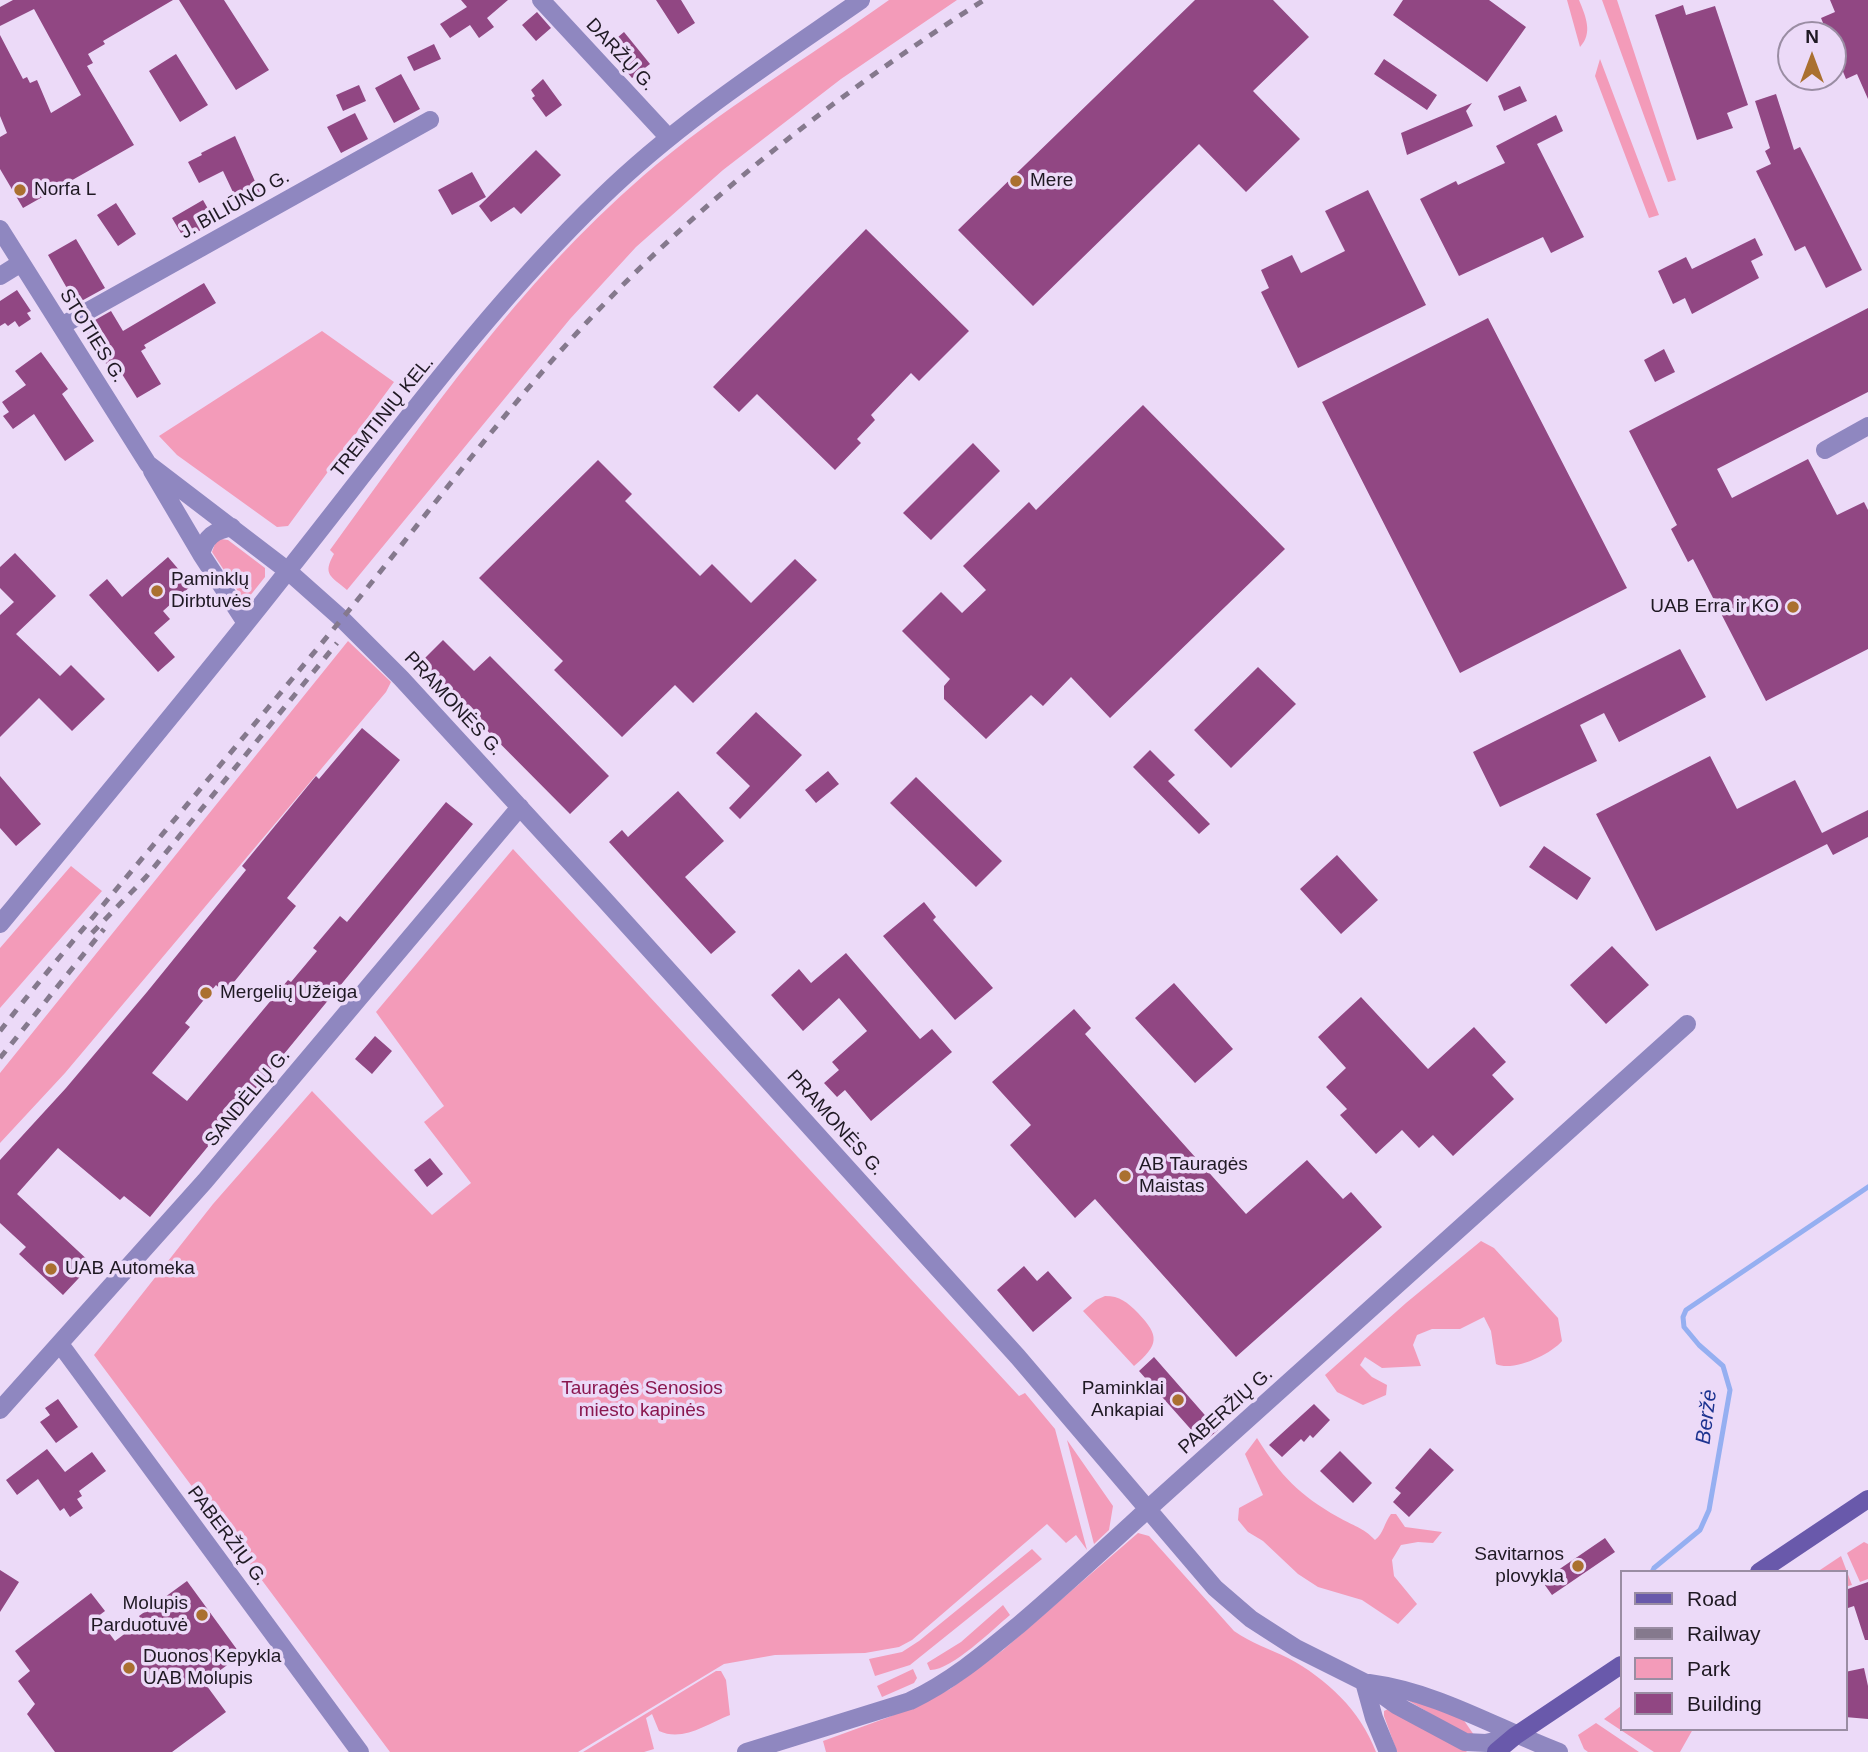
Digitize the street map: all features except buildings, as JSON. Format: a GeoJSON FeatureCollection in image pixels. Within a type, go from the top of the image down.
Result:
{"type":"FeatureCollection","features":[{"type":"Feature","properties":{"kind":"main road"},"geometry":{"type":"LineString","coordinates":[[1762,1570],[1868,1499]]}},
{"type":"Feature","properties":{"kind":"main road","name":"PRAMONĖS G."},"geometry":{"type":"LineString","coordinates":[[1496,1752],[1515,1736],[1619,1666]]}},
{"type":"Feature","properties":{"kind":"street","name":"DARŽŲ G."},"geometry":{"type":"LineString","coordinates":[[541,0],[668,138]]}},
{"type":"Feature","properties":{"kind":"street","name":"TREMTINIŲ KEL."},"geometry":{"type":"LineString","coordinates":[[0,924],[288,571],[421,402],[529,273],[603,195],[668,138],[861,0]]}},
{"type":"Feature","properties":{"kind":"street","name":"J. BILIŪNO G."},"geometry":{"type":"LineString","coordinates":[[61,326],[430,120]]}},
{"type":"Feature","properties":{"kind":"street","name":"STOTIES G."},"geometry":{"type":"LineString","coordinates":[[0,229],[246,623]]}},
{"type":"Feature","properties":{"kind":"street"},"geometry":{"type":"LineString","coordinates":[[0,276],[21,263]]}},
{"type":"Feature","properties":{"kind":"street"},"geometry":{"type":"LineString","coordinates":[[1825,450],[1868,426]]}},
{"type":"Feature","properties":{"kind":"street","name":"STOTIES G."},"geometry":{"type":"LineString","coordinates":[[148,464],[288,571]]}},
{"type":"Feature","properties":{"kind":"street"},"geometry":{"type":"LineString","coordinates":[[201,554],[209,537],[216,531],[232,527]]}},
{"type":"Feature","properties":{"kind":"street","name":"PRAMONĖS G."},"geometry":{"type":"LineString","coordinates":[[288,571],[342,619],[401,678],[520,807],[1018,1357],[1215,1588],[1251,1619],[1296,1648],[1364,1682],[1396,1705],[1465,1742],[1486,1743],[1515,1736]]}},
{"type":"Feature","properties":{"kind":"street","name":"SANDĖLIŲ G."},"geometry":{"type":"LineString","coordinates":[[0,1410],[205,1181],[520,807]]}},
{"type":"Feature","properties":{"kind":"street","name":"PABERŽIŲ G."},"geometry":{"type":"LineString","coordinates":[[746,1752],[900,1704],[935,1689],[968,1668],[1094,1560],[1687,1024]]}},
{"type":"Feature","properties":{"kind":"street","name":"PABERŽIŲ G."},"geometry":{"type":"LineString","coordinates":[[60,1344],[360,1752]]}},
{"type":"Feature","properties":{"kind":"street","name":"PRAMONĖS G."},"geometry":{"type":"LineString","coordinates":[[1364,1682],[1399,1687],[1466,1711],[1515,1736],[1559,1752]]}},
{"type":"Feature","properties":{"kind":"street"},"geometry":{"type":"LineString","coordinates":[[1364,1682],[1374,1718],[1388,1752]]}},
{"type":"Feature","properties":{"kind":"green space"},"geometry":{"type":"Polygon","coordinates":[[[889,0],[957,0],[841,79],[723,170],[636,247],[570,319],[347,590],[333,578],[329,567],[334,554],[330,550],[476,354],[555,261],[598,217],[672,152],[732,107],[889,0]]]}},
{"type":"Feature","properties":{"kind":"green space"},"geometry":{"type":"Polygon","coordinates":[[[1567,0],[1579,0],[1586,19],[1586,36],[1580,47],[1567,0]]]}},
{"type":"Feature","properties":{"kind":"green space"},"geometry":{"type":"Polygon","coordinates":[[[1602,0],[1617,0],[1676,180],[1668,182],[1602,0]]]}},
{"type":"Feature","properties":{"kind":"green space"},"geometry":{"type":"Polygon","coordinates":[[[1600,59],[1659,215],[1649,218],[1595,76],[1600,59]]]}},
{"type":"Feature","properties":{"kind":"green space"},"geometry":{"type":"Polygon","coordinates":[[[322,331],[394,382],[288,526],[277,527],[177,455],[159,436],[322,331]]]}},
{"type":"Feature","properties":{"kind":"green space"},"geometry":{"type":"Polygon","coordinates":[[[228,540],[265,568],[265,577],[245,602],[212,552],[216,541],[228,540]]]}},
{"type":"Feature","properties":{"kind":"green space"},"geometry":{"type":"Polygon","coordinates":[[[348,641],[391,682],[386,692],[65,1073],[0,1143],[0,1073],[348,641]]]}},
{"type":"Feature","properties":{"kind":"green space","name":"Tauragės Senosios miesto kapinės"},"geometry":{"type":"Polygon","coordinates":[[[513,849],[1019,1396],[1025,1393],[1055,1429],[1087,1550],[1076,1535],[1066,1543],[1047,1524],[912,1640],[899,1647],[865,1653],[775,1655],[724,1664],[578,1752],[390,1752],[94,1355],[213,1204],[312,1091],[432,1215],[471,1183],[424,1122],[444,1106],[376,1012],[513,849]]]}},
{"type":"Feature","properties":{"kind":"green space"},"geometry":{"type":"Polygon","coordinates":[[[71,866],[102,891],[0,1008],[0,948],[71,866]]]}},
{"type":"Feature","properties":{"kind":"green space"},"geometry":{"type":"Polygon","coordinates":[[[1481,1241],[1494,1248],[1558,1318],[1562,1341],[1549,1352],[1531,1361],[1512,1366],[1496,1364],[1491,1331],[1484,1317],[1460,1329],[1432,1329],[1417,1335],[1413,1345],[1421,1366],[1382,1368],[1365,1357],[1360,1365],[1372,1377],[1387,1385],[1386,1395],[1363,1405],[1337,1392],[1325,1375],[1481,1241]]]}},
{"type":"Feature","properties":{"kind":"green space"},"geometry":{"type":"Polygon","coordinates":[[[1105,1296],[1119,1298],[1127,1303],[1145,1321],[1153,1334],[1152,1346],[1134,1366],[1083,1311],[1105,1296]]]}},
{"type":"Feature","properties":{"kind":"green space"},"geometry":{"type":"Polygon","coordinates":[[[1257,1438],[1283,1474],[1302,1492],[1324,1509],[1362,1529],[1375,1540],[1391,1514],[1396,1514],[1405,1527],[1442,1532],[1433,1543],[1401,1545],[1392,1560],[1394,1576],[1417,1604],[1398,1624],[1362,1600],[1318,1587],[1298,1574],[1263,1541],[1248,1532],[1238,1520],[1239,1508],[1263,1495],[1245,1454],[1257,1438]]]}},
{"type":"Feature","properties":{"kind":"green space"},"geometry":{"type":"Polygon","coordinates":[[[1067,1440],[1113,1506],[1109,1530],[1094,1544],[1067,1440]]]}},
{"type":"Feature","properties":{"kind":"green space"},"geometry":{"type":"Polygon","coordinates":[[[1138,1533],[1149,1536],[1234,1631],[1302,1666],[1341,1697],[1361,1723],[1376,1752],[826,1752],[823,1741],[889,1717],[950,1689],[1003,1650],[1138,1533]]]}},
{"type":"Feature","properties":{"kind":"green space"},"geometry":{"type":"Polygon","coordinates":[[[1864,1542],[1868,1544],[1868,1579],[1860,1582],[1847,1553],[1864,1542]]]}},
{"type":"Feature","properties":{"kind":"green space"},"geometry":{"type":"Polygon","coordinates":[[[1032,1549],[1042,1559],[910,1665],[875,1676],[869,1659],[902,1652],[919,1641],[1032,1549]]]}},
{"type":"Feature","properties":{"kind":"green space"},"geometry":{"type":"Polygon","coordinates":[[[1841,1556],[1846,1570],[1820,1570],[1841,1556]]]}},
{"type":"Feature","properties":{"kind":"green space"},"geometry":{"type":"Polygon","coordinates":[[[1847,1572],[1852,1585],[1847,1586],[1847,1572]]]}},
{"type":"Feature","properties":{"kind":"green space"},"geometry":{"type":"Polygon","coordinates":[[[1003,1605],[1010,1615],[960,1657],[930,1670],[927,1663],[961,1642],[1003,1605]]]}},
{"type":"Feature","properties":{"kind":"green space"},"geometry":{"type":"Polygon","coordinates":[[[913,1669],[917,1678],[914,1683],[882,1697],[877,1686],[913,1669]]]}},
{"type":"Feature","properties":{"kind":"green space"},"geometry":{"type":"Polygon","coordinates":[[[716,1671],[721,1671],[726,1680],[730,1715],[686,1733],[668,1734],[659,1731],[652,1714],[646,1718],[654,1749],[644,1752],[583,1752],[716,1671]]]}},
{"type":"Feature","properties":{"kind":"green space"},"geometry":{"type":"Polygon","coordinates":[[[1397,1694],[1463,1719],[1474,1735],[1470,1737],[1397,1694]]]}},
{"type":"Feature","properties":{"kind":"green space"},"geometry":{"type":"Polygon","coordinates":[[[1619,1708],[1619,1729],[1604,1719],[1619,1708]]]}},
{"type":"Feature","properties":{"kind":"green space"},"geometry":{"type":"Polygon","coordinates":[[[1388,1709],[1468,1750],[1397,1752],[1384,1716],[1384,1711],[1388,1709]]]}},
{"type":"Feature","properties":{"kind":"green space"},"geometry":{"type":"Polygon","coordinates":[[[1596,1723],[1639,1752],[1588,1752],[1578,1735],[1596,1723]]]}},
{"type":"Feature","properties":{"kind":"green space"},"geometry":{"type":"Polygon","coordinates":[[[1622,1731],[1692,1731],[1680,1752],[1654,1752],[1622,1731]]]}},
{"type":"Feature","properties":{"kind":"waterway","name":"Beržė"},"geometry":{"type":"LineString","coordinates":[[1653,1570],[1700,1530],[1709,1510],[1730,1390],[1723,1366],[1699,1345],[1684,1327],[1683,1317],[1686,1310],[1868,1187]]}},
{"type":"Feature","properties":{"kind":"railway"},"geometry":{"type":"LineString","coordinates":[[0,1031],[336,626],[490,434],[588,321],[678,232],[776,148],[879,71],[984,0]]}},
{"type":"Feature","properties":{"kind":"railway"},"geometry":{"type":"LineString","coordinates":[[92,933],[146,877],[337,643]]}},
{"type":"Feature","properties":{"kind":"railway"},"geometry":{"type":"LineString","coordinates":[[0,1058],[104,929]]}},
{"type":"Feature","properties":{"kind":"place","name":"Mere"},"geometry":{"type":"Point","coordinates":[1016,181]}},
{"type":"Feature","properties":{"kind":"place","name":"Norfa L"},"geometry":{"type":"Point","coordinates":[20,190]}},
{"type":"Feature","properties":{"kind":"place","name":"Paminklų Dirbtuvės"},"geometry":{"type":"Point","coordinates":[157,591]}},
{"type":"Feature","properties":{"kind":"place","name":"UAB Erra ir KO"},"geometry":{"type":"Point","coordinates":[1793,607]}},
{"type":"Feature","properties":{"kind":"place","name":"Mergelių Užeiga"},"geometry":{"type":"Point","coordinates":[206,993]}},
{"type":"Feature","properties":{"kind":"place","name":"AB Tauragės Maistas"},"geometry":{"type":"Point","coordinates":[1125,1176]}},
{"type":"Feature","properties":{"kind":"place","name":"UAB Automeka"},"geometry":{"type":"Point","coordinates":[51,1269]}},
{"type":"Feature","properties":{"kind":"place","name":"Paminklai Ankapiai"},"geometry":{"type":"Point","coordinates":[1178,1400]}},
{"type":"Feature","properties":{"kind":"place","name":"Savitarnos plovykla"},"geometry":{"type":"Point","coordinates":[1578,1566]}},
{"type":"Feature","properties":{"kind":"place","name":"Molupis Parduotuvė"},"geometry":{"type":"Point","coordinates":[202,1615]}},
{"type":"Feature","properties":{"kind":"place","name":"Duonos Kepykla UAB Molupis"},"geometry":{"type":"Point","coordinates":[129,1668]}}]}
